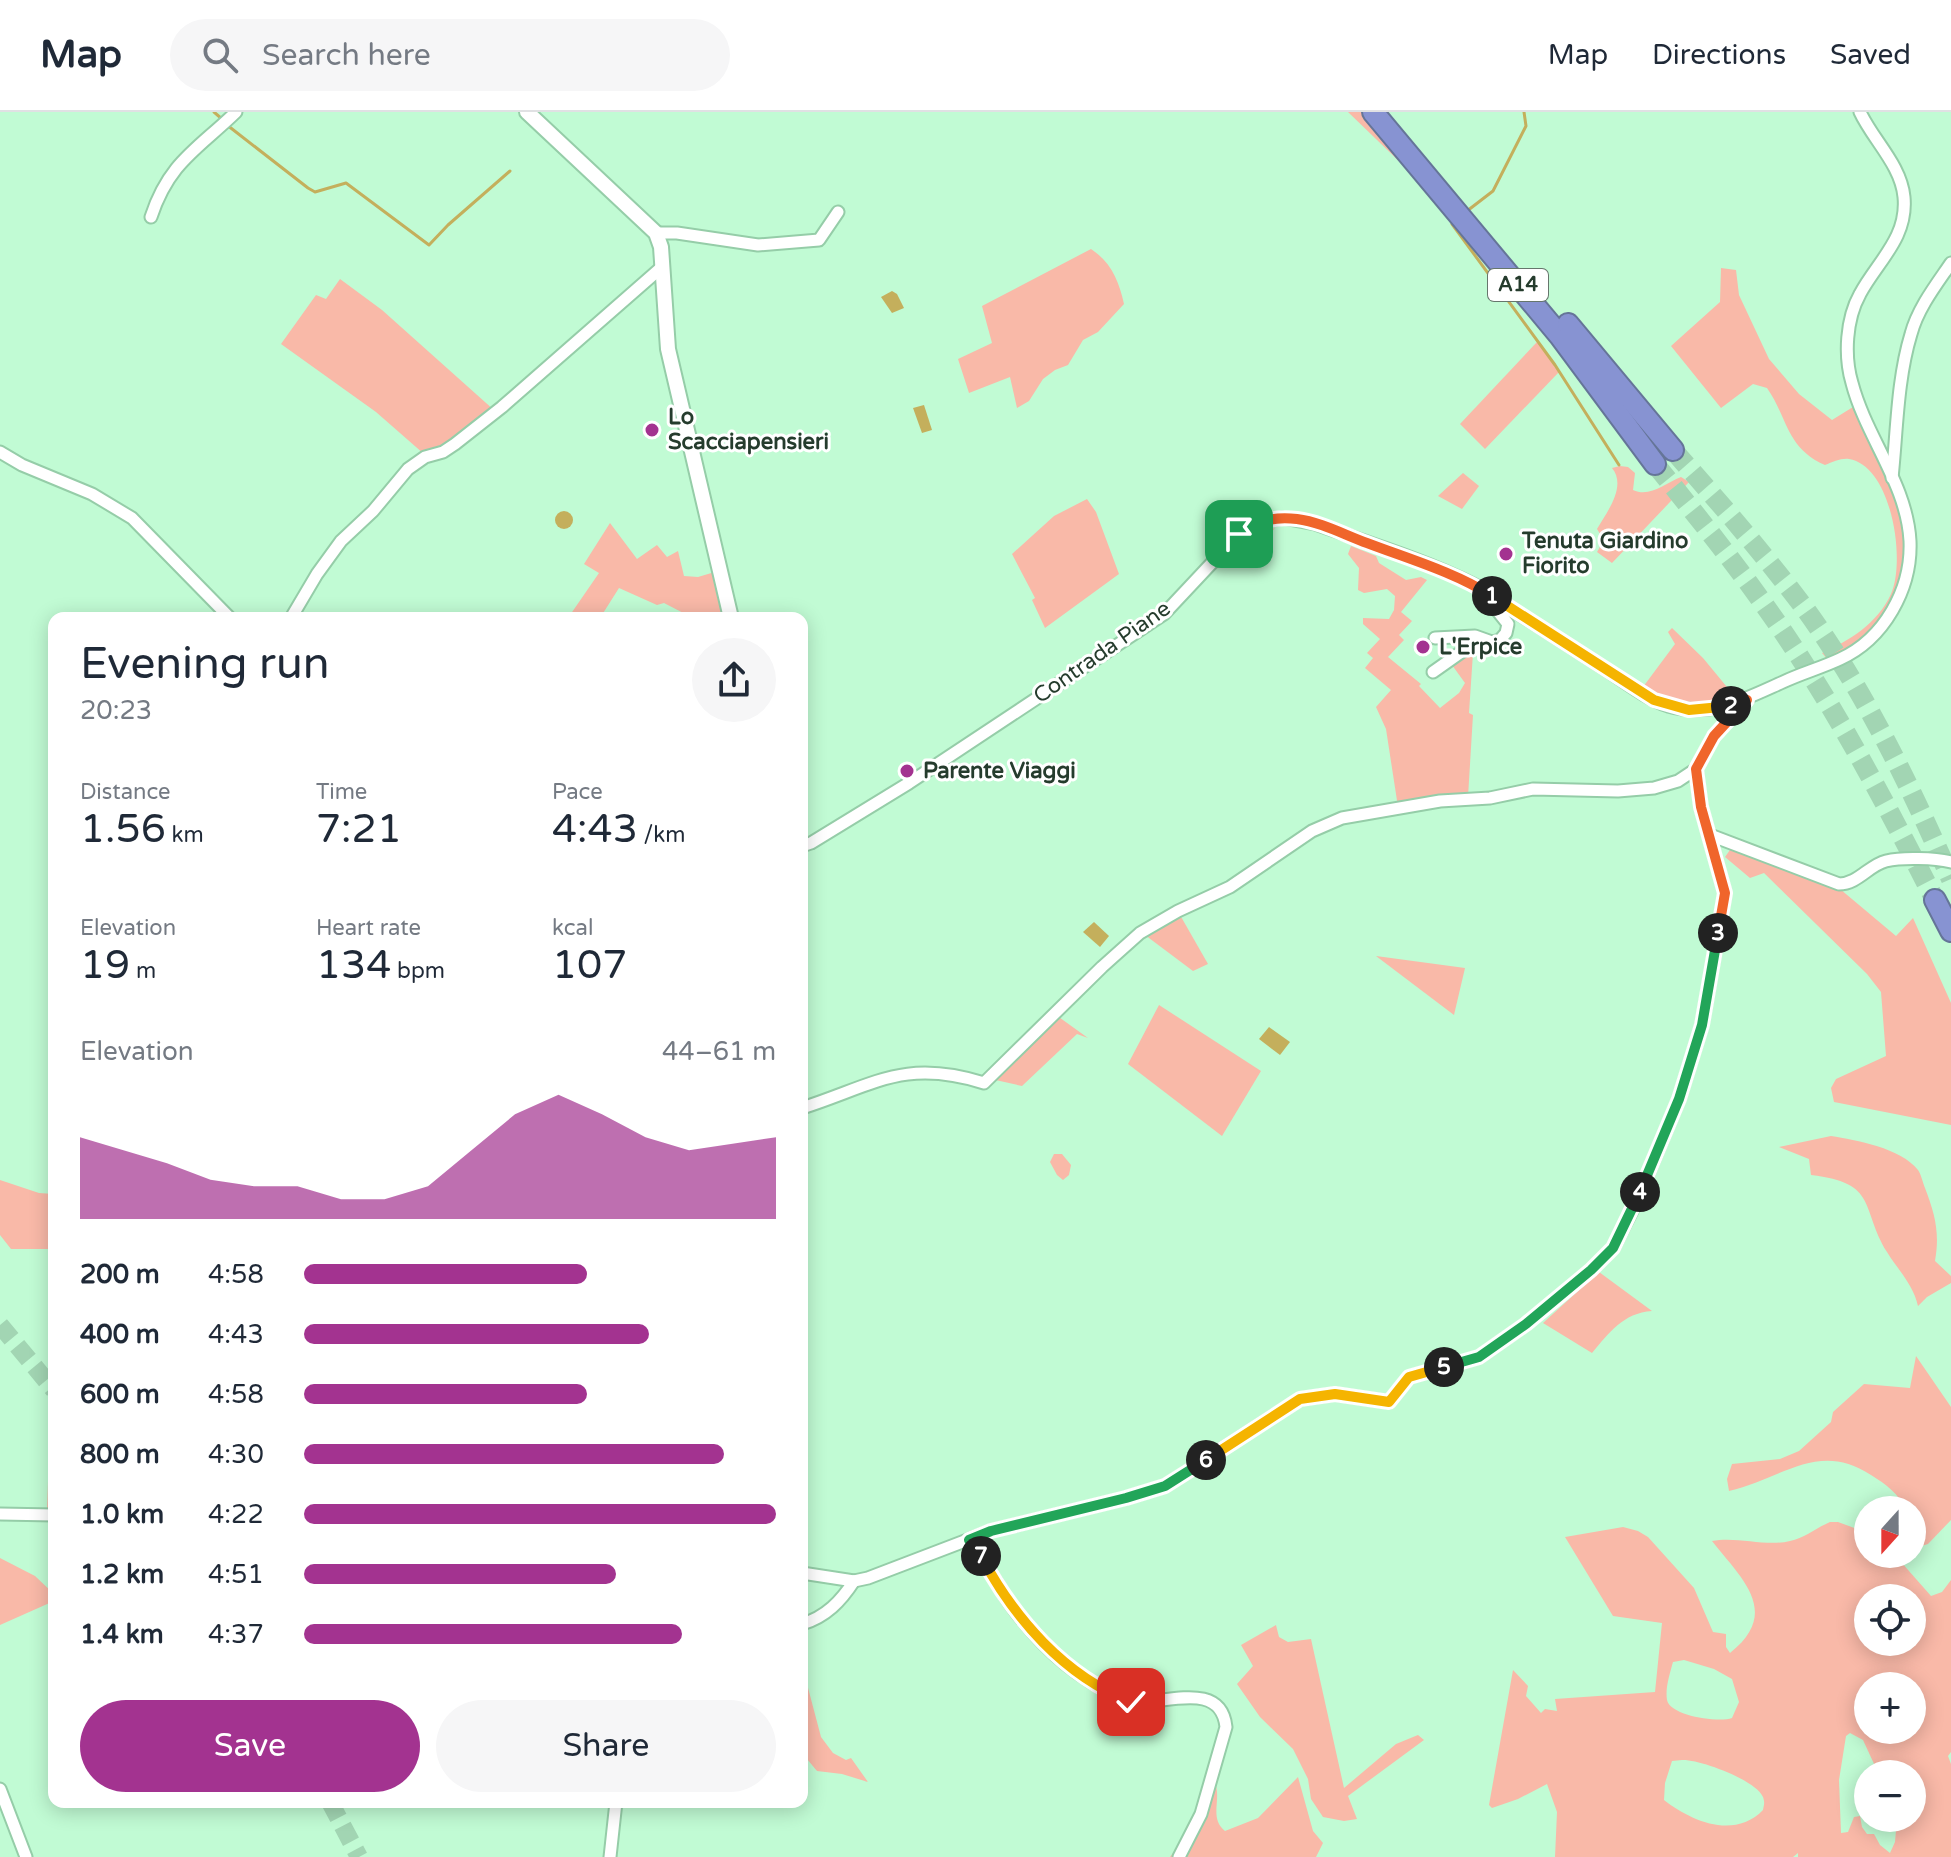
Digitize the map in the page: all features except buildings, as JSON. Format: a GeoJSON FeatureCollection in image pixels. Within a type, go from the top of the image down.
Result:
{"type":"FeatureCollection","features":[{"type":"Feature","properties":{"kind":"highway","name":"A14"},"geometry":{"type":"LineString","coordinates":[[1373,112],[1560,336],[1655,464]]}},
{"type":"Feature","properties":{"kind":"highway","name":"A14"},"geometry":{"type":"LineString","coordinates":[[1389,112],[1673,450]]}},
{"type":"Feature","properties":{"kind":"highway"},"geometry":{"type":"LineString","coordinates":[[1935,900],[1951,931]]}},
{"type":"Feature","properties":{"kind":"street"},"geometry":{"type":"LineString","coordinates":[[151,217],[163,187],[183,158],[236,112]]}},
{"type":"Feature","properties":{"kind":"street"},"geometry":{"type":"LineString","coordinates":[[527,112],[656,233],[661,247],[668,349],[730,612]]}},
{"type":"Feature","properties":{"kind":"street","name":"Contrada Piane"},"geometry":{"type":"LineString","coordinates":[[808,844],[909,783],[1164,614],[1239,534],[1254,523],[1268,519],[1299,519],[1474,585],[1654,700],[1680,709],[1724,708],[1849,654],[1868,640],[1892,611],[1902,592],[1910,554],[1908,526],[1892,478],[1860,409],[1848,365],[1850,325],[1859,294],[1895,242],[1904,198],[1896,172],[1860,112]]}},
{"type":"Feature","properties":{"kind":"street"},"geometry":{"type":"LineString","coordinates":[[656,233],[677,233],[758,245],[807,242],[819,240],[838,212]]}},
{"type":"Feature","properties":{"kind":"street"},"geometry":{"type":"LineString","coordinates":[[1892,478],[1911,333],[1931,292],[1951,263]]}},
{"type":"Feature","properties":{"kind":"street"},"geometry":{"type":"LineString","coordinates":[[295,612],[341,541],[373,511],[408,469],[425,457],[443,452],[490,416],[662,267]]}},
{"type":"Feature","properties":{"kind":"street"},"geometry":{"type":"LineString","coordinates":[[0,452],[22,465],[92,494],[132,518],[224,612]]}},
{"type":"Feature","properties":{"kind":"street"},"geometry":{"type":"LineString","coordinates":[[1433,672],[1467,648],[1500,640],[1506,633],[1508,624],[1501,612],[1474,585]]}},
{"type":"Feature","properties":{"kind":"street"},"geometry":{"type":"LineString","coordinates":[[1435,638],[1475,636],[1489,642]]}},
{"type":"Feature","properties":{"kind":"street","name":"Contrada Piane"},"geometry":{"type":"LineString","coordinates":[[1696,769],[1714,736],[1747,700]]}},
{"type":"Feature","properties":{"kind":"street"},"geometry":{"type":"LineString","coordinates":[[808,1106],[879,1079],[925,1071],[955,1074],[984,1083],[1140,933],[1230,887],[1312,831],[1342,818],[1440,801],[1490,798],[1533,789],[1618,791],[1654,788],[1678,781],[1696,769],[1701,807],[1725,893],[1702,1025],[1679,1099],[1635,1205],[1613,1248],[1591,1270],[1526,1324],[1479,1357],[1409,1377],[1389,1402],[1335,1394],[1300,1399],[1165,1486],[1005,1527],[854,1581],[808,1574]]}},
{"type":"Feature","properties":{"kind":"street"},"geometry":{"type":"LineString","coordinates":[[1710,835],[1839,884],[1852,881],[1884,861],[1941,859],[1951,862]]}},
{"type":"Feature","properties":{"kind":"street"},"geometry":{"type":"LineString","coordinates":[[0,1514],[48,1515]]}},
{"type":"Feature","properties":{"kind":"street"},"geometry":{"type":"LineString","coordinates":[[969,1540],[1019,1617],[1055,1654],[1088,1681],[1131,1702],[1200,1698],[1216,1704],[1224,1714],[1226,1727],[1201,1814],[1179,1857]]}},
{"type":"Feature","properties":{"kind":"street"},"geometry":{"type":"LineString","coordinates":[[808,1621],[827,1612],[854,1581]]}},
{"type":"Feature","properties":{"kind":"street"},"geometry":{"type":"LineString","coordinates":[[0,1789],[26,1857]]}},
{"type":"Feature","properties":{"kind":"street"},"geometry":{"type":"LineString","coordinates":[[610,1857],[615,1808]]}},
{"type":"Feature","properties":{"kind":"shaded area"},"geometry":{"type":"Polygon","coordinates":[[[1348,112],[1361,112],[1404,166],[1348,112]]]}},
{"type":"Feature","properties":{"kind":"shaded area"},"geometry":{"type":"Polygon","coordinates":[[[1091,249],[1113,273],[1124,304],[1098,332],[1083,340],[1068,365],[1043,379],[1029,401],[1017,408],[1010,377],[969,393],[958,359],[992,343],[982,306],[1091,249]]]}},
{"type":"Feature","properties":{"kind":"shaded area"},"geometry":{"type":"Polygon","coordinates":[[[1721,268],[1736,270],[1739,295],[1769,359],[1799,394],[1832,420],[1853,407],[1903,512],[1906,558],[1891,605],[1862,644],[1829,661],[1822,653],[1862,630],[1879,614],[1891,594],[1897,560],[1892,517],[1876,478],[1864,465],[1846,459],[1825,465],[1802,450],[1767,388],[1753,384],[1721,408],[1671,346],[1720,302],[1721,268]]]}},
{"type":"Feature","properties":{"kind":"shaded area"},"geometry":{"type":"Polygon","coordinates":[[[340,279],[382,310],[495,411],[447,448],[424,454],[376,412],[281,344],[316,295],[326,299],[340,279]]]}},
{"type":"Feature","properties":{"kind":"shaded area"},"geometry":{"type":"Polygon","coordinates":[[[892,291],[904,308],[892,313],[881,297],[892,291]]]}},
{"type":"Feature","properties":{"kind":"shaded area"},"geometry":{"type":"Polygon","coordinates":[[[1537,342],[1559,372],[1485,449],[1460,424],[1537,342]]]}},
{"type":"Feature","properties":{"kind":"shaded area"},"geometry":{"type":"Polygon","coordinates":[[[924,405],[932,430],[922,433],[913,408],[924,405]]]}},
{"type":"Feature","properties":{"kind":"shaded area"},"geometry":{"type":"Polygon","coordinates":[[[1628,467],[1635,473],[1633,490],[1639,492],[1651,491],[1681,477],[1689,482],[1612,563],[1597,552],[1604,540],[1597,529],[1616,491],[1616,475],[1612,468],[1628,467]]]}},
{"type":"Feature","properties":{"kind":"shaded area"},"geometry":{"type":"Polygon","coordinates":[[[1463,473],[1479,486],[1462,509],[1438,496],[1463,473]]]}},
{"type":"Feature","properties":{"kind":"shaded area"},"geometry":{"type":"Polygon","coordinates":[[[1087,499],[1096,512],[1119,574],[1045,628],[1032,600],[1035,598],[1012,554],[1054,516],[1087,499]]]}},
{"type":"Feature","properties":{"kind":"shaded area"},"geometry":{"type":"Polygon","coordinates":[[[560,511],[568,511],[573,520],[571,527],[560,529],[555,524],[555,516],[560,511]]]}},
{"type":"Feature","properties":{"kind":"shaded area"},"geometry":{"type":"Polygon","coordinates":[[[610,523],[637,559],[657,545],[667,557],[678,551],[684,576],[698,577],[718,571],[728,612],[681,612],[619,588],[604,612],[572,612],[599,573],[584,564],[610,523]]]}},
{"type":"Feature","properties":{"kind":"shaded area"},"geometry":{"type":"Polygon","coordinates":[[[1275,528],[1240,566],[1229,556],[1252,536],[1275,528]]]}},
{"type":"Feature","properties":{"kind":"shaded area"},"geometry":{"type":"Polygon","coordinates":[[[1351,546],[1376,556],[1379,563],[1406,580],[1421,577],[1427,580],[1401,612],[1412,621],[1399,635],[1404,640],[1388,657],[1421,684],[1419,686],[1440,708],[1459,693],[1465,683],[1452,665],[1473,653],[1468,797],[1398,807],[1386,729],[1376,707],[1391,690],[1365,668],[1373,658],[1367,653],[1380,639],[1363,624],[1363,618],[1389,619],[1394,610],[1395,596],[1387,589],[1364,593],[1358,590],[1359,568],[1348,554],[1351,546]]]}},
{"type":"Feature","properties":{"kind":"shaded area"},"geometry":{"type":"Polygon","coordinates":[[[1672,628],[1703,658],[1736,698],[1712,704],[1688,704],[1643,687],[1675,644],[1668,632],[1672,628]]]}},
{"type":"Feature","properties":{"kind":"shaded area"},"geometry":{"type":"Polygon","coordinates":[[[1732,847],[1840,889],[1896,936],[1913,918],[1951,1003],[1951,1125],[1834,1102],[1831,1088],[1836,1079],[1886,1056],[1881,992],[1867,974],[1764,873],[1750,878],[1725,857],[1732,847]]]}},
{"type":"Feature","properties":{"kind":"shaded area"},"geometry":{"type":"Polygon","coordinates":[[[1180,915],[1208,964],[1193,971],[1145,935],[1180,915]]]}},
{"type":"Feature","properties":{"kind":"shaded area"},"geometry":{"type":"Polygon","coordinates":[[[1094,922],[1109,936],[1100,947],[1083,932],[1094,922]]]}},
{"type":"Feature","properties":{"kind":"shaded area"},"geometry":{"type":"Polygon","coordinates":[[[1376,956],[1465,968],[1454,1015],[1376,956]]]}},
{"type":"Feature","properties":{"kind":"shaded area"},"geometry":{"type":"Polygon","coordinates":[[[1159,1005],[1261,1071],[1222,1136],[1128,1064],[1159,1005]]]}},
{"type":"Feature","properties":{"kind":"shaded area"},"geometry":{"type":"Polygon","coordinates":[[[1056,1015],[1088,1038],[1077,1034],[1022,1086],[991,1079],[1056,1015]]]}},
{"type":"Feature","properties":{"kind":"shaded area"},"geometry":{"type":"Polygon","coordinates":[[[1269,1027],[1290,1042],[1280,1055],[1259,1039],[1269,1027]]]}},
{"type":"Feature","properties":{"kind":"shaded area"},"geometry":{"type":"Polygon","coordinates":[[[1831,1136],[1890,1151],[1910,1162],[1919,1172],[1936,1224],[1935,1261],[1951,1276],[1951,1283],[1918,1306],[1909,1284],[1887,1252],[1858,1191],[1848,1184],[1811,1175],[1809,1159],[1779,1147],[1831,1136]]]}},
{"type":"Feature","properties":{"kind":"shaded area"},"geometry":{"type":"Polygon","coordinates":[[[1054,1154],[1062,1154],[1071,1165],[1069,1175],[1063,1180],[1050,1162],[1054,1154]]]}},
{"type":"Feature","properties":{"kind":"shaded area"},"geometry":{"type":"Polygon","coordinates":[[[0,1180],[48,1194],[48,1249],[11,1249],[0,1235],[0,1180]]]}},
{"type":"Feature","properties":{"kind":"shaded area"},"geometry":{"type":"Polygon","coordinates":[[[1599,1272],[1652,1311],[1625,1320],[1592,1353],[1543,1323],[1599,1272]]]}},
{"type":"Feature","properties":{"kind":"shaded area"},"geometry":{"type":"Polygon","coordinates":[[[1916,1356],[1951,1407],[1951,1520],[1928,1544],[1926,1496],[1897,1496],[1882,1482],[1852,1465],[1834,1461],[1800,1465],[1729,1491],[1727,1479],[1732,1464],[1780,1459],[1799,1451],[1831,1422],[1833,1412],[1864,1384],[1910,1388],[1916,1356]]]}},
{"type":"Feature","properties":{"kind":"shaded area"},"geometry":{"type":"Polygon","coordinates":[[[1830,1522],[1854,1528],[1854,1568],[1906,1568],[1920,1584],[1854,1584],[1854,1656],[1926,1656],[1926,1590],[1931,1596],[1942,1592],[1951,1580],[1951,1752],[1948,1756],[1951,1764],[1951,1857],[1798,1857],[1798,1853],[1793,1857],[1555,1857],[1557,1812],[1547,1784],[1518,1799],[1492,1808],[1489,1805],[1513,1670],[1528,1686],[1526,1696],[1541,1713],[1545,1709],[1557,1711],[1555,1699],[1655,1692],[1662,1623],[1613,1616],[1565,1537],[1623,1527],[1648,1537],[1694,1588],[1713,1632],[1726,1634],[1726,1647],[1730,1653],[1745,1638],[1753,1623],[1755,1609],[1744,1582],[1712,1541],[1781,1543],[1801,1538],[1830,1522]],[[1684,1660],[1673,1662],[1667,1691],[1670,1706],[1696,1717],[1717,1720],[1732,1718],[1739,1702],[1732,1679],[1714,1669],[1684,1660]],[[1672,1761],[1665,1783],[1664,1800],[1687,1815],[1726,1826],[1752,1819],[1763,1810],[1763,1797],[1750,1784],[1701,1763],[1672,1761]]]}},
{"type":"Feature","properties":{"kind":"shaded area"},"geometry":{"type":"Polygon","coordinates":[[[0,1558],[35,1576],[48,1588],[48,1604],[0,1625],[0,1558]]]}},
{"type":"Feature","properties":{"kind":"shaded area"},"geometry":{"type":"Polygon","coordinates":[[[1276,1625],[1279,1637],[1288,1642],[1311,1639],[1344,1788],[1396,1744],[1418,1735],[1424,1740],[1348,1796],[1357,1819],[1344,1821],[1323,1817],[1311,1799],[1308,1779],[1293,1749],[1260,1717],[1237,1684],[1253,1666],[1241,1645],[1276,1625]]]}},
{"type":"Feature","properties":{"kind":"shaded area"},"geometry":{"type":"Polygon","coordinates":[[[808,1688],[821,1737],[833,1753],[846,1760],[851,1758],[868,1782],[817,1771],[808,1760],[808,1688]]]}},
{"type":"Feature","properties":{"kind":"shaded area"},"geometry":{"type":"Polygon","coordinates":[[[1298,1777],[1313,1831],[1323,1843],[1316,1857],[1170,1857],[1186,1836],[1214,1781],[1217,1820],[1225,1831],[1258,1818],[1298,1777]]]}},
{"type":"Feature","properties":{"kind":"waterway"},"geometry":{"type":"LineString","coordinates":[[214,112],[222,119]]}},
{"type":"Feature","properties":{"kind":"waterway"},"geometry":{"type":"LineString","coordinates":[[1467,211],[1493,191],[1526,126],[1524,112]]}},
{"type":"Feature","properties":{"kind":"waterway"},"geometry":{"type":"LineString","coordinates":[[227,125],[308,188],[315,192],[346,183],[429,245],[510,171]]}},
{"type":"Feature","properties":{"kind":"waterway"},"geometry":{"type":"LineString","coordinates":[[1455,221],[1452,224],[1555,365],[1619,465]]}},
{"type":"Feature","properties":{"kind":"tunnel"},"geometry":{"type":"LineString","coordinates":[[1673,450],[1774,569],[1828,642],[1886,741],[1951,879]]}},
{"type":"Feature","properties":{"kind":"tunnel"},"geometry":{"type":"LineString","coordinates":[[1655,464],[1736,567],[1793,647],[1860,758],[1935,900]]}},
{"type":"Feature","properties":{"kind":"tunnel"},"geometry":{"type":"LineString","coordinates":[[0,1325],[48,1383]]}},
{"type":"Feature","properties":{"kind":"tunnel"},"geometry":{"type":"LineString","coordinates":[[333,1808],[359,1857]]}},
{"type":"Feature","properties":{"kind":"place","name":"Lo Scacciapensieri"},"geometry":{"type":"Point","coordinates":[652,430]}},
{"type":"Feature","properties":{"kind":"place","name":"Tenuta Giardino Fiorito"},"geometry":{"type":"Point","coordinates":[1506,554]}},
{"type":"Feature","properties":{"kind":"place","name":"L'Erpice"},"geometry":{"type":"Point","coordinates":[1423,647]}},
{"type":"Feature","properties":{"kind":"place","name":"Parente Viaggi"},"geometry":{"type":"Point","coordinates":[907,771]}},
{"type":"Feature","properties":{"kind":"route"},"geometry":{"type":"LineString","coordinates":[[1131,1702],[1088,1681],[1055,1654],[1019,1617],[969,1540],[991,1531],[1165,1486],[1300,1399],[1335,1394],[1389,1402],[1409,1377],[1479,1357],[1516,1332],[1613,1248],[1635,1205],[1679,1099],[1702,1025],[1725,893],[1701,807],[1696,769],[1714,736],[1747,700],[1724,708],[1704,710],[1680,709],[1661,703],[1474,585],[1315,524],[1299,519],[1268,519],[1254,523],[1239,534]]}}]}
